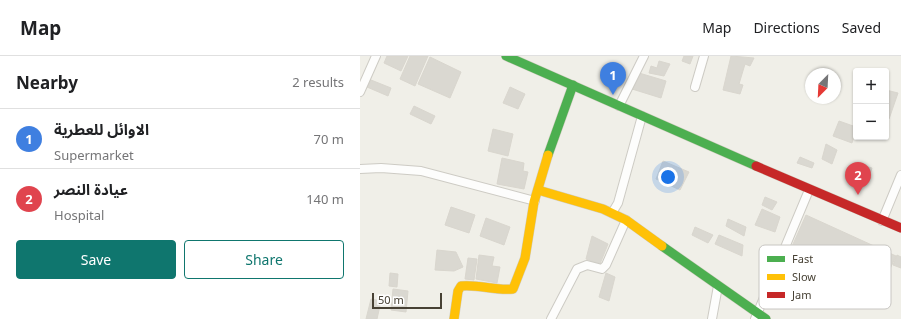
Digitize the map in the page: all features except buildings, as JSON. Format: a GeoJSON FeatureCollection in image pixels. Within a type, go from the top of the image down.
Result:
{"type":"FeatureCollection","features":[{"type":"Feature","properties":{"kind":"street"},"geometry":{"type":"LineString","coordinates":[[360,92],[376,56]]}},
{"type":"Feature","properties":{"kind":"street"},"geometry":{"type":"LineString","coordinates":[[506,56],[809,190],[901,228]]}},
{"type":"Feature","properties":{"kind":"street"},"geometry":{"type":"LineString","coordinates":[[619,106],[644,56]]}},
{"type":"Feature","properties":{"kind":"street"},"geometry":{"type":"LineString","coordinates":[[694,87],[704,56]]}},
{"type":"Feature","properties":{"kind":"street"},"geometry":{"type":"LineString","coordinates":[[454,319],[458,291],[461,286],[478,284],[506,290],[513,289],[521,270],[534,201],[573,85]]}},
{"type":"Feature","properties":{"kind":"street"},"geometry":{"type":"LineString","coordinates":[[612,213],[618,203],[642,116]]}},
{"type":"Feature","properties":{"kind":"street"},"geometry":{"type":"LineString","coordinates":[[360,169],[381,168],[420,170],[534,201]]}},
{"type":"Feature","properties":{"kind":"street"},"geometry":{"type":"LineString","coordinates":[[882,221],[901,175]]}},
{"type":"Feature","properties":{"kind":"street"},"geometry":{"type":"LineString","coordinates":[[538,190],[612,213],[626,220],[671,250],[756,316],[766,319]]}},
{"type":"Feature","properties":{"kind":"street"},"geometry":{"type":"LineString","coordinates":[[786,245],[809,190]]}},
{"type":"Feature","properties":{"kind":"street"},"geometry":{"type":"LineString","coordinates":[[551,319],[577,269],[587,265],[602,269],[606,265],[626,220]]}},
{"type":"Feature","properties":{"kind":"street"},"geometry":{"type":"LineString","coordinates":[[712,319],[718,286]]}},
{"type":"Feature","properties":{"kind":"traffic: fast"},"geometry":{"type":"LineString","coordinates":[[506,56],[756,166]]}},
{"type":"Feature","properties":{"kind":"traffic: fast"},"geometry":{"type":"LineString","coordinates":[[548,155],[573,85]]}},
{"type":"Feature","properties":{"kind":"traffic: fast"},"geometry":{"type":"LineString","coordinates":[[662,246],[766,319]]}},
{"type":"Feature","properties":{"kind":"traffic: slow"},"geometry":{"type":"LineString","coordinates":[[454,319],[458,291],[461,286],[513,289],[525,258],[534,202],[548,155]]}},
{"type":"Feature","properties":{"kind":"traffic: slow"},"geometry":{"type":"LineString","coordinates":[[538,190],[603,209],[626,220],[662,246]]}},
{"type":"Feature","properties":{"kind":"traffic: jam"},"geometry":{"type":"LineString","coordinates":[[756,166],[901,228]]}},
{"type":"Feature","properties":{"kind":"place","name":"الاوائل للعطرية"},"geometry":{"type":"Point","coordinates":[613,95]}},
{"type":"Feature","properties":{"kind":"place","name":"عيادة النصر"},"geometry":{"type":"Point","coordinates":[858,195]}}]}
